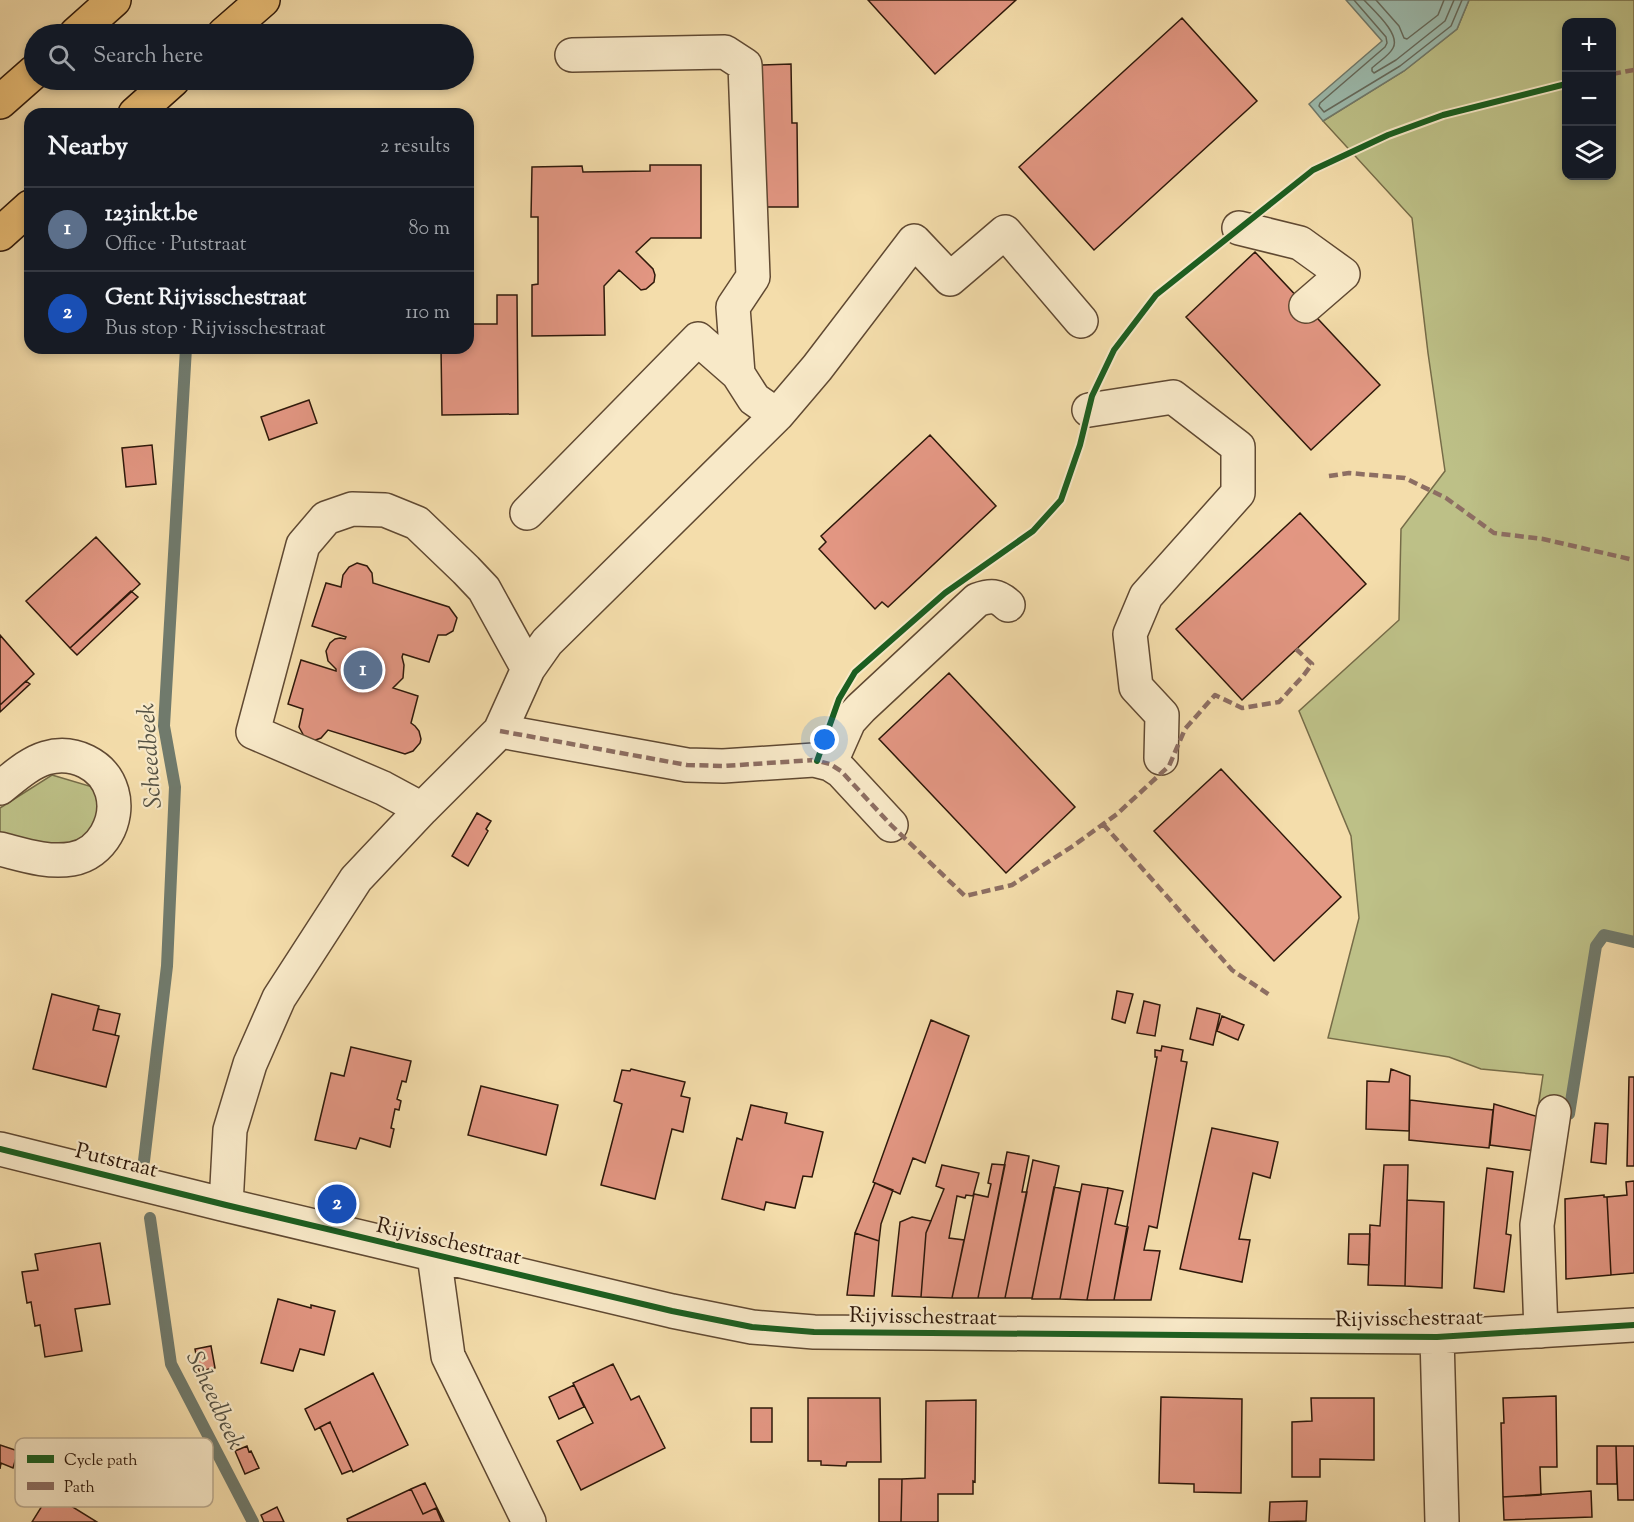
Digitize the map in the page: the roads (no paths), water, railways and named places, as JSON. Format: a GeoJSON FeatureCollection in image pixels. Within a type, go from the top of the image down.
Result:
{"type":"FeatureCollection","features":[{"type":"Feature","properties":{"kind":"highway"},"geometry":{"type":"LineString","coordinates":[[87,24],[114,0]]}},
{"type":"Feature","properties":{"kind":"highway"},"geometry":{"type":"LineString","coordinates":[[235,24],[263,0]]}},
{"type":"Feature","properties":{"kind":"highway"},"geometry":{"type":"LineString","coordinates":[[3,98],[24,80]]}},
{"type":"Feature","properties":{"kind":"highway"},"geometry":{"type":"LineString","coordinates":[[142,108],[162,90]]}},
{"type":"Feature","properties":{"kind":"highway"},"geometry":{"type":"LineString","coordinates":[[0,234],[24,212]]}},
{"type":"Feature","properties":{"kind":"street"},"geometry":{"type":"LineString","coordinates":[[572,55],[725,52],[745,65],[753,277],[733,307],[738,374]]}},
{"type":"Feature","properties":{"kind":"street"},"geometry":{"type":"LineString","coordinates":[[1239,228],[1300,243],[1342,274],[1306,306]]}},
{"type":"Feature","properties":{"kind":"street"},"geometry":{"type":"LineString","coordinates":[[226,1205],[230,1130],[250,1064],[279,998],[356,879],[500,731],[528,669],[548,642],[777,414],[817,368],[914,241],[950,279],[1005,232],[1081,321]]}},
{"type":"Feature","properties":{"kind":"street"},"geometry":{"type":"LineString","coordinates":[[527,513],[698,339],[738,374],[754,399],[777,414]]}},
{"type":"Feature","properties":{"kind":"street"},"geometry":{"type":"LineString","coordinates":[[1089,410],[1173,397],[1238,447],[1238,493],[1146,596],[1130,634],[1136,687],[1162,715],[1161,758]]}},
{"type":"Feature","properties":{"kind":"street"},"geometry":{"type":"LineString","coordinates":[[423,809],[383,788],[253,732],[303,545],[326,518],[351,509],[385,510],[417,523],[484,590],[528,669]]}},
{"type":"Feature","properties":{"kind":"street"},"geometry":{"type":"LineString","coordinates":[[830,764],[849,721],[977,600],[988,597],[1000,598],[1008,605]]}},
{"type":"Feature","properties":{"kind":"street"},"geometry":{"type":"LineString","coordinates":[[500,731],[687,765],[814,760],[830,764],[841,771],[891,825]]}},
{"type":"Feature","properties":{"kind":"street"},"geometry":{"type":"LineString","coordinates":[[0,788],[45,758],[63,755],[78,758],[94,766],[104,776],[112,792],[114,812],[110,829],[100,844],[74,859],[33,858],[0,849]]}},
{"type":"Feature","properties":{"kind":"street"},"geometry":{"type":"LineString","coordinates":[[1541,1331],[1537,1225],[1554,1112]]}},
{"type":"Feature","properties":{"kind":"street","name":"Putstraat"},"geometry":{"type":"LineString","coordinates":[[0,1149],[226,1205]]}},
{"type":"Feature","properties":{"kind":"street","name":"Rijvisschestraat"},"geometry":{"type":"LineString","coordinates":[[226,1205],[672,1311],[762,1328],[814,1332],[1437,1337],[1634,1325]]}},
{"type":"Feature","properties":{"kind":"street"},"geometry":{"type":"LineString","coordinates":[[434,1254],[448,1356],[529,1522]]}},
{"type":"Feature","properties":{"kind":"street"},"geometry":{"type":"LineString","coordinates":[[1437,1337],[1442,1522]]}},
{"type":"Feature","properties":{"kind":"water"},"geometry":{"type":"Polygon","coordinates":[[[1346,0],[1469,0],[1457,29],[1404,71],[1323,121],[1309,104],[1382,41],[1346,0]]]}},
{"type":"Feature","properties":{"kind":"waterway","name":"Scheedbeek"},"geometry":{"type":"LineString","coordinates":[[144,1161],[167,966],[175,787],[164,726],[186,354]]}},
{"type":"Feature","properties":{"kind":"waterway"},"geometry":{"type":"LineString","coordinates":[[1569,1114],[1596,946],[1604,935],[1634,942]]}},
{"type":"Feature","properties":{"kind":"waterway","name":"Scheedbeek"},"geometry":{"type":"LineString","coordinates":[[150,1218],[171,1364],[209,1438]]}},
{"type":"Feature","properties":{"kind":"waterway","name":"Scheedbeek"},"geometry":{"type":"LineString","coordinates":[[213,1445],[253,1522]]}},
{"type":"Feature","properties":{"kind":"place","name":"123inkt.be"},"geometry":{"type":"Point","coordinates":[363,670]}},
{"type":"Feature","properties":{"kind":"place","name":"Gent Rijvisschestraat"},"geometry":{"type":"Point","coordinates":[337,1204]}}]}
